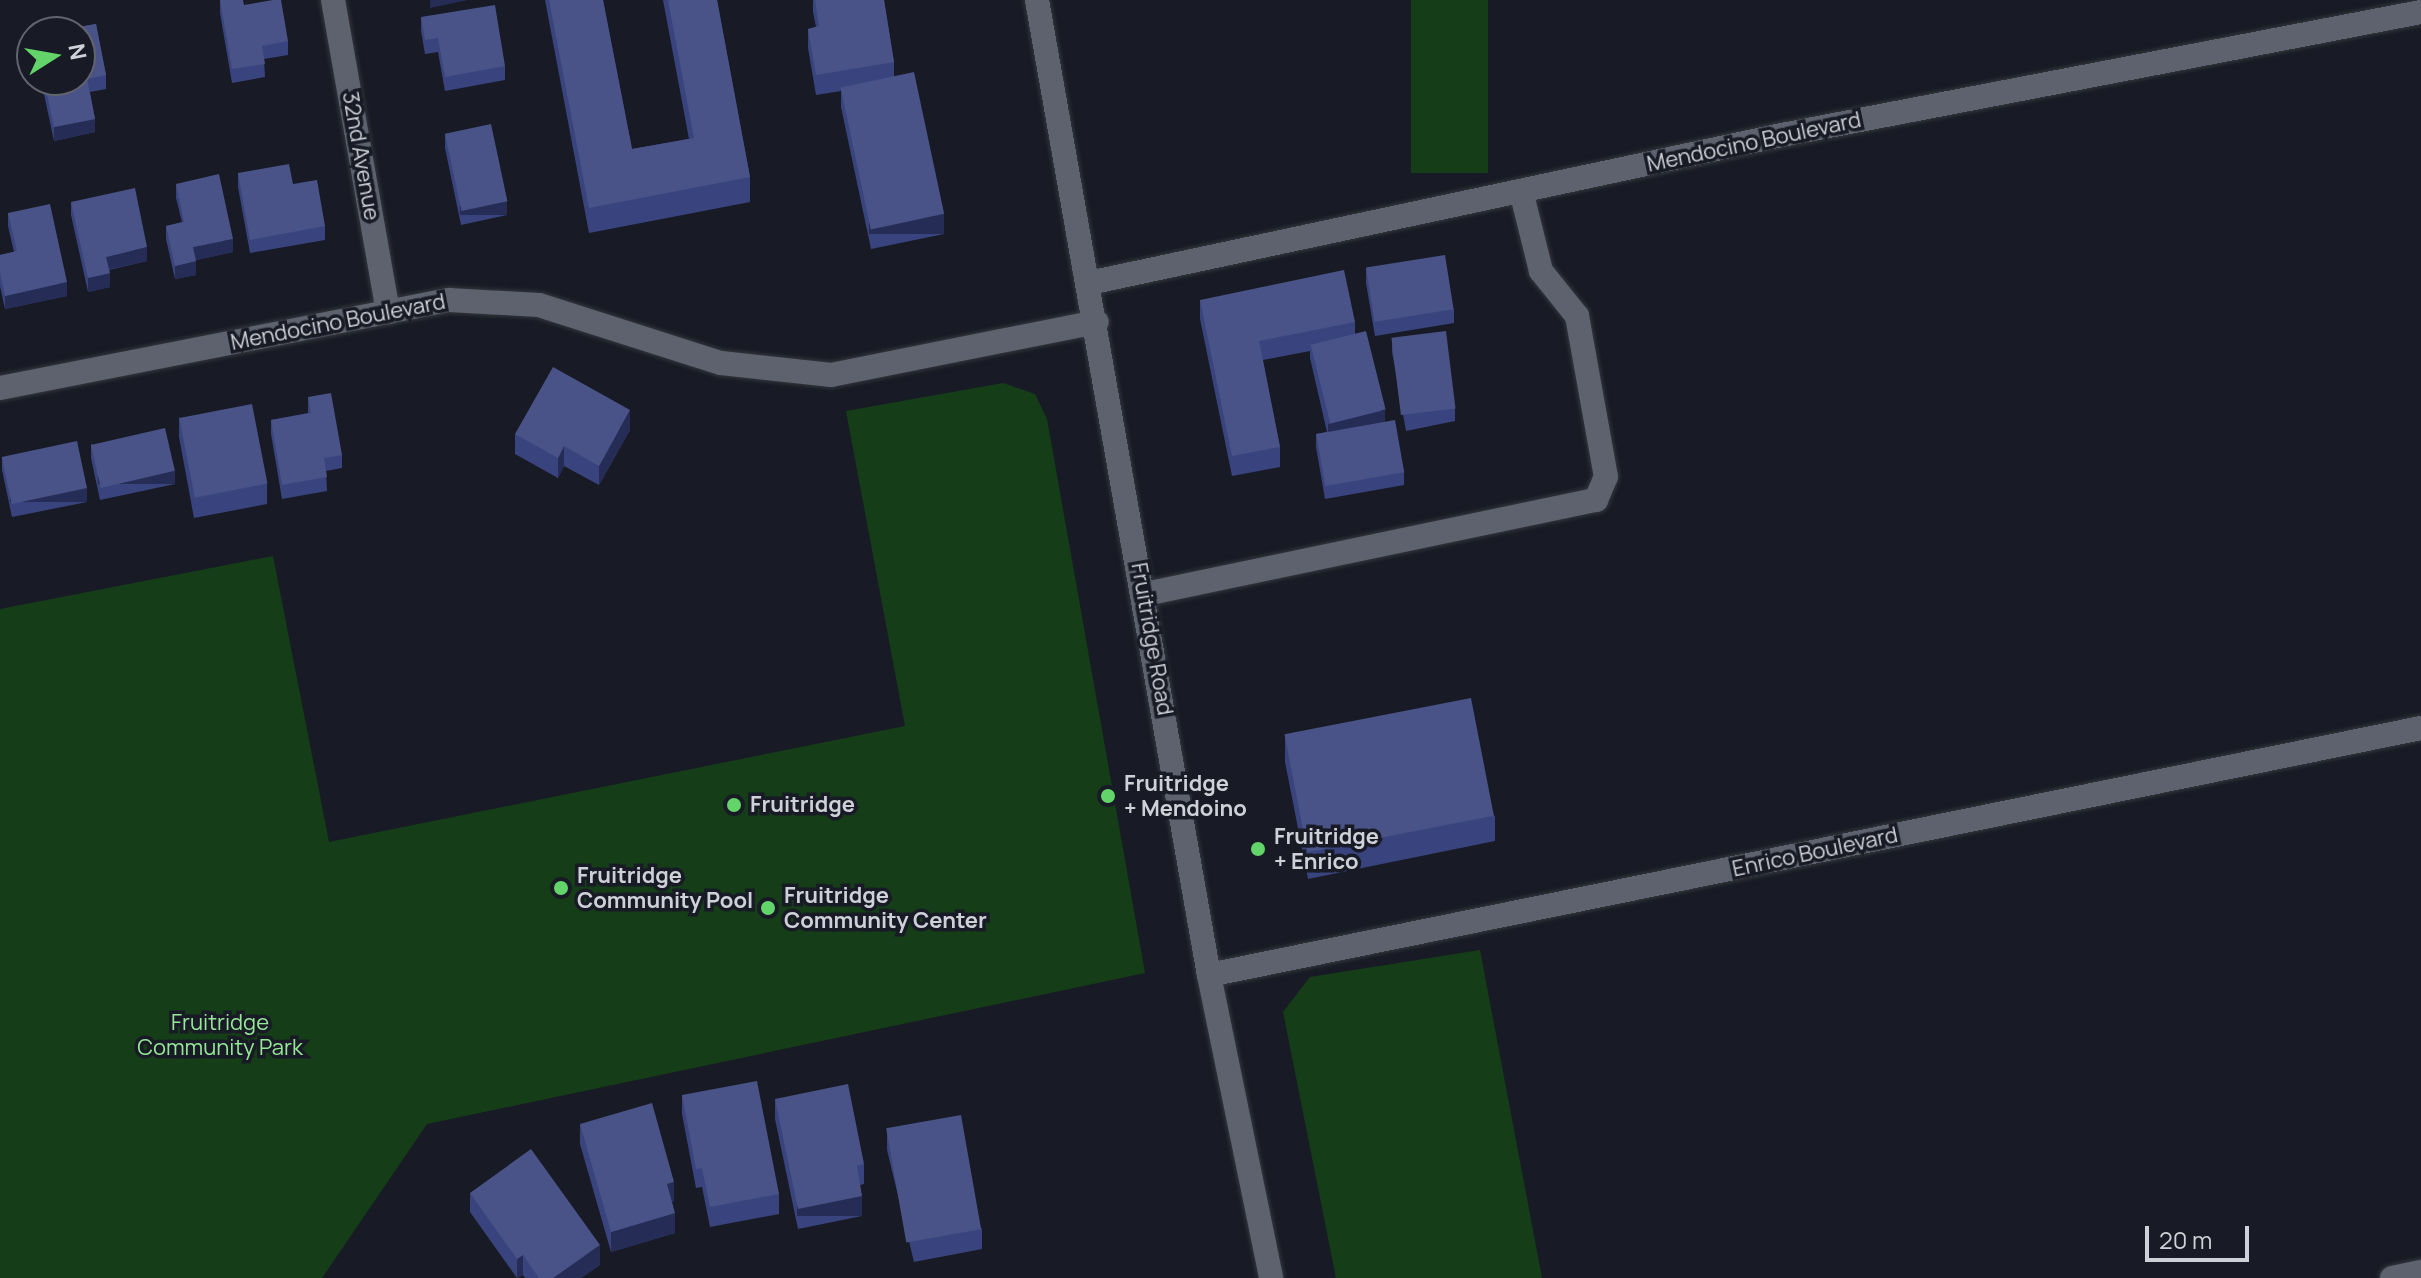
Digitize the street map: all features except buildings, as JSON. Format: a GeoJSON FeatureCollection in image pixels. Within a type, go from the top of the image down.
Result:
{"type":"FeatureCollection","features":[{"type":"Feature","properties":{"kind":"street","name":"32nd Avenue"},"geometry":{"type":"LineString","coordinates":[[333,0],[388,312]]}},
{"type":"Feature","properties":{"kind":"street","name":"Fruitridge Road"},"geometry":{"type":"LineString","coordinates":[[1037,0],[1145,594],[1209,975],[1271,1278]]}},
{"type":"Feature","properties":{"kind":"street","name":"Mendocino Boulevard"},"geometry":{"type":"LineString","coordinates":[[1089,283],[1521,191],[2421,12]]}},
{"type":"Feature","properties":{"kind":"street"},"geometry":{"type":"LineString","coordinates":[[1145,594],[1596,500],[1606,477],[1577,316],[1541,271],[1521,191]]}},
{"type":"Feature","properties":{"kind":"street","name":"Mendocino Boulevard"},"geometry":{"type":"LineString","coordinates":[[0,388],[449,300],[539,305],[721,363],[831,375],[1097,322]]}},
{"type":"Feature","properties":{"kind":"street","name":"Enrico Boulevard"},"geometry":{"type":"LineString","coordinates":[[1209,975],[2421,728]]}},
{"type":"Feature","properties":{"kind":"street"},"geometry":{"type":"LineString","coordinates":[[2392,1278],[2421,1272]]}},
{"type":"Feature","properties":{"kind":"green space"},"geometry":{"type":"Polygon","coordinates":[[[1411,0],[1488,0],[1488,173],[1411,173],[1411,0]]]}},
{"type":"Feature","properties":{"kind":"green space","name":"Fruitridge Community Park"},"geometry":{"type":"Polygon","coordinates":[[[1003,383],[1035,394],[1047,419],[1145,973],[427,1124],[322,1278],[0,1278],[0,609],[273,556],[329,842],[905,726],[846,411],[1003,383]]]}},
{"type":"Feature","properties":{"kind":"green space"},"geometry":{"type":"Polygon","coordinates":[[[1480,950],[1542,1278],[1336,1278],[1283,1012],[1310,977],[1480,950]]]}},
{"type":"Feature","properties":{"kind":"place","name":"Fruitridge + Mendoino"},"geometry":{"type":"Point","coordinates":[1108,796]}},
{"type":"Feature","properties":{"kind":"place","name":"Fruitridge"},"geometry":{"type":"Point","coordinates":[734,805]}},
{"type":"Feature","properties":{"kind":"place","name":"Fruitridge + Enrico"},"geometry":{"type":"Point","coordinates":[1258,849]}},
{"type":"Feature","properties":{"kind":"place","name":"Fruitridge Community Pool"},"geometry":{"type":"Point","coordinates":[561,888]}},
{"type":"Feature","properties":{"kind":"place","name":"Fruitridge Community Center"},"geometry":{"type":"Point","coordinates":[768,908]}}]}
